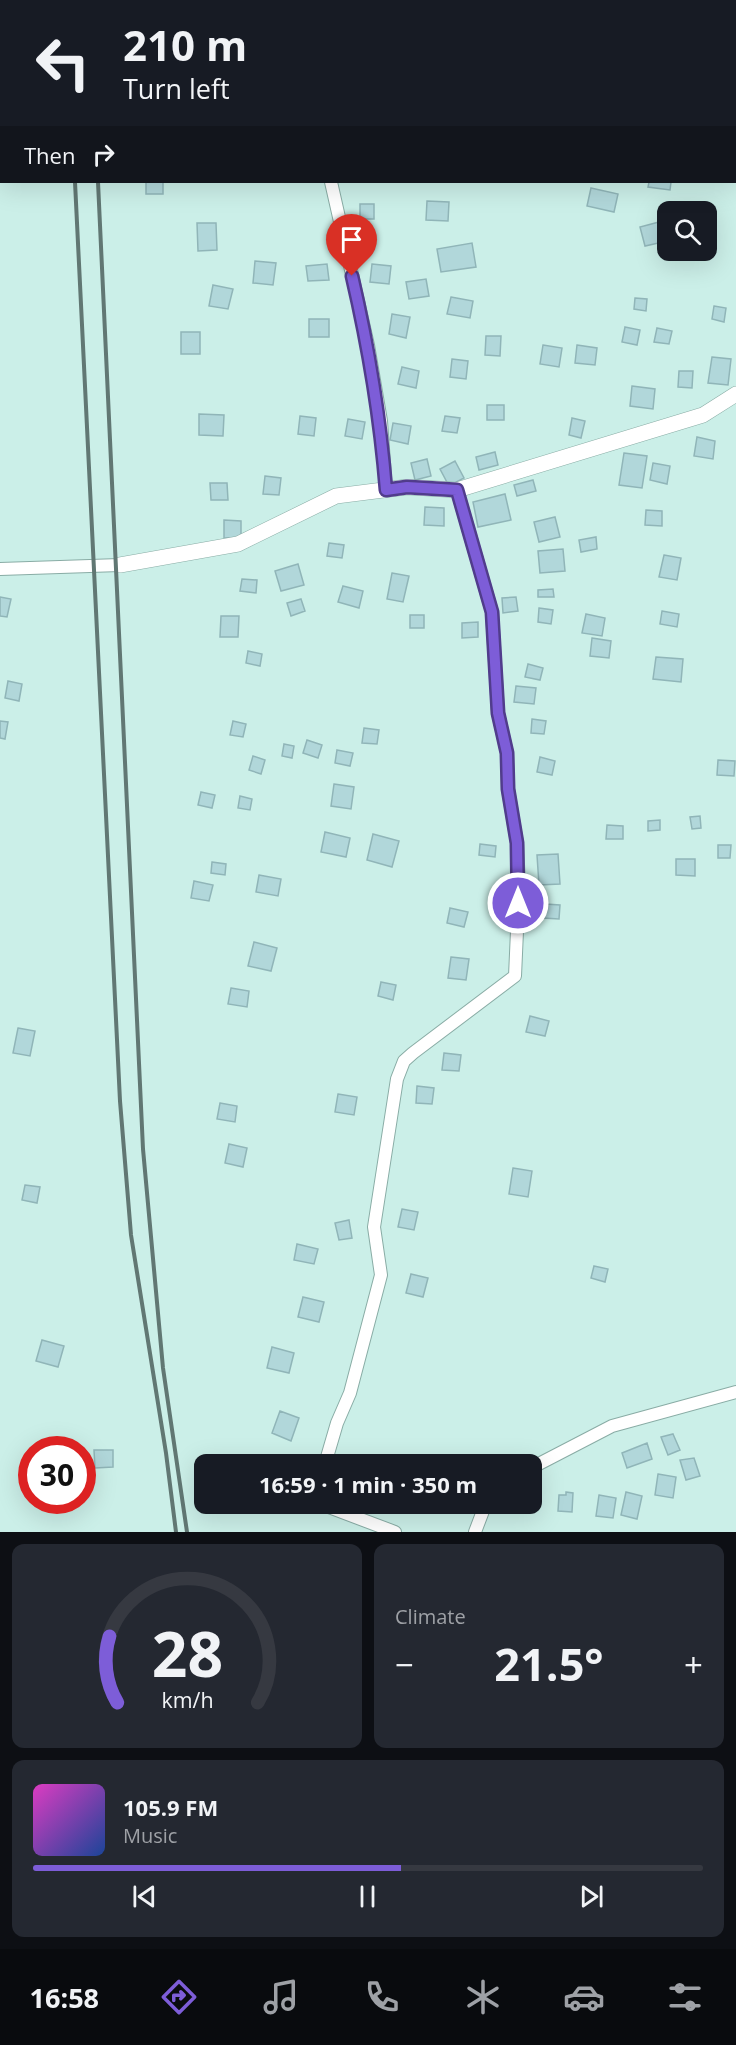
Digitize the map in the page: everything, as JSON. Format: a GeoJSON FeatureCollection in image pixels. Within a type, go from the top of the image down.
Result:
{"type":"FeatureCollection","features":[{"type":"Feature","properties":{"kind":"street"},"geometry":{"type":"LineString","coordinates":[[331,183],[368,345],[381,421],[386,490]]}},
{"type":"Feature","properties":{"kind":"street"},"geometry":{"type":"LineString","coordinates":[[0,569],[120,564],[238,544],[336,496],[407,487],[457,490],[703,415],[736,394]]}},
{"type":"Feature","properties":{"kind":"street"},"geometry":{"type":"LineString","coordinates":[[328,1454],[336,1424],[350,1393],[381,1275],[374,1227],[397,1079],[404,1061],[515,976],[519,886],[517,843],[508,789],[507,753],[498,713],[492,612],[457,490]]}},
{"type":"Feature","properties":{"kind":"street"},"geometry":{"type":"LineString","coordinates":[[542,1462],[612,1426],[736,1392]]}},
{"type":"Feature","properties":{"kind":"street"},"geometry":{"type":"LineString","coordinates":[[350,1514],[394,1532]]}},
{"type":"Feature","properties":{"kind":"street"},"geometry":{"type":"LineString","coordinates":[[476,1532],[482,1514]]}},
{"type":"Feature","properties":{"kind":"building"},"geometry":{"type":"Polygon","coordinates":[[[146,183],[163,183],[163,194],[146,194],[146,183]]]}},
{"type":"Feature","properties":{"kind":"building"},"geometry":{"type":"Polygon","coordinates":[[[649,183],[671,183],[670,190],[648,187],[649,183]]]}},
{"type":"Feature","properties":{"kind":"building"},"geometry":{"type":"Polygon","coordinates":[[[591,188],[618,194],[614,212],[587,206],[591,188]]]}},
{"type":"Feature","properties":{"kind":"building"},"geometry":{"type":"Polygon","coordinates":[[[427,201],[449,202],[448,221],[426,220],[427,201]]]}},
{"type":"Feature","properties":{"kind":"building"},"geometry":{"type":"Polygon","coordinates":[[[360,204],[374,204],[374,219],[360,219],[360,204]]]}},
{"type":"Feature","properties":{"kind":"building"},"geometry":{"type":"Polygon","coordinates":[[[197,223],[216,223],[217,250],[198,251],[197,223]]]}},
{"type":"Feature","properties":{"kind":"building"},"geometry":{"type":"Polygon","coordinates":[[[657,223],[657,243],[645,246],[640,227],[657,223]]]}},
{"type":"Feature","properties":{"kind":"building"},"geometry":{"type":"Polygon","coordinates":[[[472,243],[476,267],[441,272],[437,249],[472,243]]]}},
{"type":"Feature","properties":{"kind":"building"},"geometry":{"type":"Polygon","coordinates":[[[255,261],[276,263],[273,285],[253,283],[255,261]]]}},
{"type":"Feature","properties":{"kind":"building"},"geometry":{"type":"Polygon","coordinates":[[[327,264],[329,280],[308,281],[306,266],[327,264]]]}},
{"type":"Feature","properties":{"kind":"building"},"geometry":{"type":"Polygon","coordinates":[[[372,264],[391,266],[389,284],[370,282],[372,264]]]}},
{"type":"Feature","properties":{"kind":"building"},"geometry":{"type":"Polygon","coordinates":[[[426,279],[429,296],[409,299],[406,282],[426,279]]]}},
{"type":"Feature","properties":{"kind":"building"},"geometry":{"type":"Polygon","coordinates":[[[213,285],[233,289],[228,309],[209,306],[213,285]]]}},
{"type":"Feature","properties":{"kind":"building"},"geometry":{"type":"Polygon","coordinates":[[[451,297],[473,301],[470,318],[447,314],[451,297]]]}},
{"type":"Feature","properties":{"kind":"building"},"geometry":{"type":"Polygon","coordinates":[[[635,298],[647,299],[646,311],[634,309],[635,298]]]}},
{"type":"Feature","properties":{"kind":"building"},"geometry":{"type":"Polygon","coordinates":[[[714,306],[726,308],[724,322],[712,319],[714,306]]]}},
{"type":"Feature","properties":{"kind":"building"},"geometry":{"type":"Polygon","coordinates":[[[392,314],[410,317],[406,338],[389,334],[392,314]]]}},
{"type":"Feature","properties":{"kind":"building"},"geometry":{"type":"Polygon","coordinates":[[[309,319],[329,319],[329,337],[309,337],[309,319]]]}},
{"type":"Feature","properties":{"kind":"building"},"geometry":{"type":"Polygon","coordinates":[[[625,327],[640,330],[637,345],[622,342],[625,327]]]}},
{"type":"Feature","properties":{"kind":"building"},"geometry":{"type":"Polygon","coordinates":[[[657,328],[672,331],[669,344],[654,342],[657,328]]]}},
{"type":"Feature","properties":{"kind":"building"},"geometry":{"type":"Polygon","coordinates":[[[181,332],[200,332],[200,354],[181,354],[181,332]]]}},
{"type":"Feature","properties":{"kind":"building"},"geometry":{"type":"Polygon","coordinates":[[[486,336],[501,336],[500,356],[485,355],[486,336]]]}},
{"type":"Feature","properties":{"kind":"building"},"geometry":{"type":"Polygon","coordinates":[[[543,345],[562,348],[559,367],[540,364],[543,345]]]}},
{"type":"Feature","properties":{"kind":"building"},"geometry":{"type":"Polygon","coordinates":[[[577,345],[597,348],[595,365],[575,363],[577,345]]]}},
{"type":"Feature","properties":{"kind":"building"},"geometry":{"type":"Polygon","coordinates":[[[712,357],[731,359],[728,385],[708,383],[712,357]]]}},
{"type":"Feature","properties":{"kind":"building"},"geometry":{"type":"Polygon","coordinates":[[[452,359],[468,361],[466,379],[450,377],[452,359]]]}},
{"type":"Feature","properties":{"kind":"building"},"geometry":{"type":"Polygon","coordinates":[[[402,367],[419,371],[416,388],[398,384],[402,367]]]}},
{"type":"Feature","properties":{"kind":"building"},"geometry":{"type":"Polygon","coordinates":[[[679,371],[693,371],[692,388],[678,387],[679,371]]]}},
{"type":"Feature","properties":{"kind":"building"},"geometry":{"type":"Polygon","coordinates":[[[632,386],[655,389],[653,409],[630,406],[632,386]]]}},
{"type":"Feature","properties":{"kind":"building"},"geometry":{"type":"Polygon","coordinates":[[[487,405],[504,405],[504,420],[487,420],[487,405]]]}},
{"type":"Feature","properties":{"kind":"building"},"geometry":{"type":"Polygon","coordinates":[[[199,414],[224,415],[223,436],[199,435],[199,414]]]}},
{"type":"Feature","properties":{"kind":"building"},"geometry":{"type":"Polygon","coordinates":[[[300,416],[316,418],[314,436],[298,434],[300,416]]]}},
{"type":"Feature","properties":{"kind":"building"},"geometry":{"type":"Polygon","coordinates":[[[445,416],[460,418],[457,433],[442,431],[445,416]]]}},
{"type":"Feature","properties":{"kind":"building"},"geometry":{"type":"Polygon","coordinates":[[[572,418],[585,421],[581,438],[569,435],[572,418]]]}},
{"type":"Feature","properties":{"kind":"building"},"geometry":{"type":"Polygon","coordinates":[[[348,419],[365,422],[362,439],[345,436],[348,419]]]}},
{"type":"Feature","properties":{"kind":"building"},"geometry":{"type":"Polygon","coordinates":[[[393,423],[411,426],[408,444],[390,440],[393,423]]]}},
{"type":"Feature","properties":{"kind":"building"},"geometry":{"type":"Polygon","coordinates":[[[697,437],[715,441],[713,459],[694,456],[697,437]]]}},
{"type":"Feature","properties":{"kind":"building"},"geometry":{"type":"Polygon","coordinates":[[[495,452],[498,465],[479,470],[476,457],[495,452]]]}},
{"type":"Feature","properties":{"kind":"building"},"geometry":{"type":"Polygon","coordinates":[[[624,453],[647,456],[642,488],[619,485],[624,453]]]}},
{"type":"Feature","properties":{"kind":"building"},"geometry":{"type":"Polygon","coordinates":[[[427,459],[431,476],[415,480],[411,463],[427,459]]]}},
{"type":"Feature","properties":{"kind":"building"},"geometry":{"type":"Polygon","coordinates":[[[455,461],[464,478],[449,486],[440,469],[455,461]]]}},
{"type":"Feature","properties":{"kind":"building"},"geometry":{"type":"Polygon","coordinates":[[[653,463],[670,466],[667,484],[650,480],[653,463]]]}},
{"type":"Feature","properties":{"kind":"building"},"geometry":{"type":"Polygon","coordinates":[[[265,476],[281,478],[279,495],[263,494],[265,476]]]}},
{"type":"Feature","properties":{"kind":"building"},"geometry":{"type":"Polygon","coordinates":[[[533,480],[536,491],[517,496],[514,485],[533,480]]]}},
{"type":"Feature","properties":{"kind":"building"},"geometry":{"type":"Polygon","coordinates":[[[210,483],[227,483],[228,500],[211,500],[210,483]]]}},
{"type":"Feature","properties":{"kind":"building"},"geometry":{"type":"Polygon","coordinates":[[[505,494],[511,520],[478,527],[473,502],[505,494]]]}},
{"type":"Feature","properties":{"kind":"building"},"geometry":{"type":"Polygon","coordinates":[[[425,507],[444,508],[444,526],[424,525],[425,507]]]}},
{"type":"Feature","properties":{"kind":"building"},"geometry":{"type":"Polygon","coordinates":[[[646,510],[662,511],[662,526],[645,525],[646,510]]]}},
{"type":"Feature","properties":{"kind":"building"},"geometry":{"type":"Polygon","coordinates":[[[555,517],[560,537],[539,542],[534,522],[555,517]]]}},
{"type":"Feature","properties":{"kind":"building"},"geometry":{"type":"Polygon","coordinates":[[[224,520],[241,521],[241,538],[224,538],[224,520]]]}},
{"type":"Feature","properties":{"kind":"building"},"geometry":{"type":"Polygon","coordinates":[[[596,537],[597,549],[581,552],[579,540],[596,537]]]}},
{"type":"Feature","properties":{"kind":"building"},"geometry":{"type":"Polygon","coordinates":[[[329,543],[344,545],[342,558],[327,556],[329,543]]]}},
{"type":"Feature","properties":{"kind":"building"},"geometry":{"type":"Polygon","coordinates":[[[563,549],[565,571],[540,573],[538,551],[563,549]]]}},
{"type":"Feature","properties":{"kind":"building"},"geometry":{"type":"Polygon","coordinates":[[[664,555],[681,558],[677,580],[659,577],[664,555]]]}},
{"type":"Feature","properties":{"kind":"building"},"geometry":{"type":"Polygon","coordinates":[[[298,564],[304,585],[281,591],[275,571],[298,564]]]}},
{"type":"Feature","properties":{"kind":"building"},"geometry":{"type":"Polygon","coordinates":[[[392,573],[409,576],[403,602],[387,599],[392,573]]]}},
{"type":"Feature","properties":{"kind":"building"},"geometry":{"type":"Polygon","coordinates":[[[242,579],[257,580],[256,593],[240,591],[242,579]]]}},
{"type":"Feature","properties":{"kind":"building"},"geometry":{"type":"Polygon","coordinates":[[[343,586],[363,591],[359,608],[338,602],[343,586]]]}},
{"type":"Feature","properties":{"kind":"building"},"geometry":{"type":"Polygon","coordinates":[[[553,589],[554,597],[538,597],[538,590],[553,589]]]}},
{"type":"Feature","properties":{"kind":"building"},"geometry":{"type":"Polygon","coordinates":[[[0,597],[11,599],[7,617],[0,616],[0,597]]]}},
{"type":"Feature","properties":{"kind":"building"},"geometry":{"type":"Polygon","coordinates":[[[516,597],[518,611],[503,613],[502,598],[516,597]]]}},
{"type":"Feature","properties":{"kind":"building"},"geometry":{"type":"Polygon","coordinates":[[[301,599],[305,611],[291,616],[287,603],[301,599]]]}},
{"type":"Feature","properties":{"kind":"building"},"geometry":{"type":"Polygon","coordinates":[[[539,608],[553,610],[551,624],[538,622],[539,608]]]}},
{"type":"Feature","properties":{"kind":"building"},"geometry":{"type":"Polygon","coordinates":[[[662,611],[679,614],[677,627],[660,624],[662,611]]]}},
{"type":"Feature","properties":{"kind":"building"},"geometry":{"type":"Polygon","coordinates":[[[586,614],[605,618],[602,636],[582,633],[586,614]]]}},
{"type":"Feature","properties":{"kind":"building"},"geometry":{"type":"Polygon","coordinates":[[[410,615],[424,615],[424,628],[410,628],[410,615]]]}},
{"type":"Feature","properties":{"kind":"building"},"geometry":{"type":"Polygon","coordinates":[[[221,616],[239,616],[238,637],[220,637],[221,616]]]}},
{"type":"Feature","properties":{"kind":"building"},"geometry":{"type":"Polygon","coordinates":[[[478,622],[478,637],[462,638],[462,623],[478,622]]]}},
{"type":"Feature","properties":{"kind":"building"},"geometry":{"type":"Polygon","coordinates":[[[592,638],[611,641],[609,658],[590,656],[592,638]]]}},
{"type":"Feature","properties":{"kind":"building"},"geometry":{"type":"Polygon","coordinates":[[[248,651],[262,654],[260,666],[246,663],[248,651]]]}},
{"type":"Feature","properties":{"kind":"building"},"geometry":{"type":"Polygon","coordinates":[[[656,657],[683,659],[681,682],[653,679],[656,657]]]}},
{"type":"Feature","properties":{"kind":"building"},"geometry":{"type":"Polygon","coordinates":[[[528,664],[543,668],[540,680],[525,677],[528,664]]]}},
{"type":"Feature","properties":{"kind":"building"},"geometry":{"type":"Polygon","coordinates":[[[8,681],[22,684],[19,701],[5,698],[8,681]]]}},
{"type":"Feature","properties":{"kind":"building"},"geometry":{"type":"Polygon","coordinates":[[[516,686],[536,688],[534,704],[514,702],[516,686]]]}},
{"type":"Feature","properties":{"kind":"building"},"geometry":{"type":"Polygon","coordinates":[[[532,719],[546,721],[544,734],[531,733],[532,719]]]}},
{"type":"Feature","properties":{"kind":"building"},"geometry":{"type":"Polygon","coordinates":[[[0,721],[8,722],[5,739],[0,738],[0,721]]]}},
{"type":"Feature","properties":{"kind":"building"},"geometry":{"type":"Polygon","coordinates":[[[233,721],[246,724],[243,737],[230,735],[233,721]]]}},
{"type":"Feature","properties":{"kind":"building"},"geometry":{"type":"Polygon","coordinates":[[[364,728],[379,730],[377,744],[362,743],[364,728]]]}},
{"type":"Feature","properties":{"kind":"building"},"geometry":{"type":"Polygon","coordinates":[[[307,740],[322,745],[318,758],[303,753],[307,740]]]}},
{"type":"Feature","properties":{"kind":"building"},"geometry":{"type":"Polygon","coordinates":[[[284,744],[294,746],[292,758],[282,756],[284,744]]]}},
{"type":"Feature","properties":{"kind":"building"},"geometry":{"type":"Polygon","coordinates":[[[337,750],[353,753],[350,766],[335,763],[337,750]]]}},
{"type":"Feature","properties":{"kind":"building"},"geometry":{"type":"Polygon","coordinates":[[[253,756],[265,760],[261,774],[249,770],[253,756]]]}},
{"type":"Feature","properties":{"kind":"building"},"geometry":{"type":"Polygon","coordinates":[[[540,757],[555,761],[552,775],[537,772],[540,757]]]}},
{"type":"Feature","properties":{"kind":"building"},"geometry":{"type":"Polygon","coordinates":[[[718,760],[735,761],[734,776],[717,775],[718,760]]]}},
{"type":"Feature","properties":{"kind":"building"},"geometry":{"type":"Polygon","coordinates":[[[334,784],[354,787],[351,809],[331,806],[334,784]]]}},
{"type":"Feature","properties":{"kind":"building"},"geometry":{"type":"Polygon","coordinates":[[[201,792],[215,795],[212,808],[198,805],[201,792]]]}},
{"type":"Feature","properties":{"kind":"building"},"geometry":{"type":"Polygon","coordinates":[[[240,796],[252,799],[250,810],[238,808],[240,796]]]}},
{"type":"Feature","properties":{"kind":"building"},"geometry":{"type":"Polygon","coordinates":[[[700,816],[701,828],[692,829],[690,817],[700,816]]]}},
{"type":"Feature","properties":{"kind":"building"},"geometry":{"type":"Polygon","coordinates":[[[660,820],[660,830],[648,831],[648,821],[660,820]]]}},
{"type":"Feature","properties":{"kind":"building"},"geometry":{"type":"Polygon","coordinates":[[[607,825],[623,826],[623,839],[606,839],[607,825]]]}},
{"type":"Feature","properties":{"kind":"building"},"geometry":{"type":"Polygon","coordinates":[[[325,832],[350,838],[346,857],[321,852],[325,832]]]}},
{"type":"Feature","properties":{"kind":"building"},"geometry":{"type":"Polygon","coordinates":[[[373,834],[399,841],[392,867],[367,860],[373,834]]]}},
{"type":"Feature","properties":{"kind":"building"},"geometry":{"type":"Polygon","coordinates":[[[480,844],[496,846],[495,857],[479,855],[480,844]]]}},
{"type":"Feature","properties":{"kind":"building"},"geometry":{"type":"Polygon","coordinates":[[[718,845],[731,845],[730,858],[718,858],[718,845]]]}},
{"type":"Feature","properties":{"kind":"building"},"geometry":{"type":"Polygon","coordinates":[[[558,854],[560,884],[539,885],[537,855],[558,854]]]}},
{"type":"Feature","properties":{"kind":"building"},"geometry":{"type":"Polygon","coordinates":[[[676,859],[695,859],[695,876],[676,875],[676,859]]]}},
{"type":"Feature","properties":{"kind":"building"},"geometry":{"type":"Polygon","coordinates":[[[212,862],[226,864],[225,875],[211,873],[212,862]]]}},
{"type":"Feature","properties":{"kind":"building"},"geometry":{"type":"Polygon","coordinates":[[[259,875],[281,879],[278,896],[256,892],[259,875]]]}},
{"type":"Feature","properties":{"kind":"building"},"geometry":{"type":"Polygon","coordinates":[[[194,881],[213,885],[209,901],[191,898],[194,881]]]}},
{"type":"Feature","properties":{"kind":"building"},"geometry":{"type":"Polygon","coordinates":[[[545,904],[560,905],[559,919],[543,918],[545,904]]]}},
{"type":"Feature","properties":{"kind":"building"},"geometry":{"type":"Polygon","coordinates":[[[450,908],[468,912],[464,927],[447,923],[450,908]]]}},
{"type":"Feature","properties":{"kind":"building"},"geometry":{"type":"Polygon","coordinates":[[[254,942],[277,948],[271,971],[248,966],[254,942]]]}},
{"type":"Feature","properties":{"kind":"building"},"geometry":{"type":"Polygon","coordinates":[[[451,957],[469,959],[466,980],[448,978],[451,957]]]}},
{"type":"Feature","properties":{"kind":"building"},"geometry":{"type":"Polygon","coordinates":[[[381,982],[396,985],[393,1000],[378,996],[381,982]]]}},
{"type":"Feature","properties":{"kind":"building"},"geometry":{"type":"Polygon","coordinates":[[[231,988],[249,991],[247,1007],[228,1004],[231,988]]]}},
{"type":"Feature","properties":{"kind":"building"},"geometry":{"type":"Polygon","coordinates":[[[530,1016],[549,1021],[545,1036],[526,1032],[530,1016]]]}},
{"type":"Feature","properties":{"kind":"building"},"geometry":{"type":"Polygon","coordinates":[[[18,1028],[35,1031],[30,1056],[13,1053],[18,1028]]]}},
{"type":"Feature","properties":{"kind":"building"},"geometry":{"type":"Polygon","coordinates":[[[444,1053],[461,1055],[459,1071],[442,1070],[444,1053]]]}},
{"type":"Feature","properties":{"kind":"building"},"geometry":{"type":"Polygon","coordinates":[[[417,1086],[434,1088],[432,1104],[416,1103],[417,1086]]]}},
{"type":"Feature","properties":{"kind":"building"},"geometry":{"type":"Polygon","coordinates":[[[338,1094],[357,1097],[354,1115],[335,1112],[338,1094]]]}},
{"type":"Feature","properties":{"kind":"building"},"geometry":{"type":"Polygon","coordinates":[[[220,1103],[237,1106],[235,1122],[217,1119],[220,1103]]]}},
{"type":"Feature","properties":{"kind":"building"},"geometry":{"type":"Polygon","coordinates":[[[229,1144],[247,1148],[243,1167],[225,1163],[229,1144]]]}},
{"type":"Feature","properties":{"kind":"building"},"geometry":{"type":"Polygon","coordinates":[[[513,1168],[532,1171],[528,1197],[509,1194],[513,1168]]]}},
{"type":"Feature","properties":{"kind":"building"},"geometry":{"type":"Polygon","coordinates":[[[25,1185],[40,1187],[37,1203],[22,1200],[25,1185]]]}},
{"type":"Feature","properties":{"kind":"building"},"geometry":{"type":"Polygon","coordinates":[[[402,1209],[418,1212],[414,1230],[398,1227],[402,1209]]]}},
{"type":"Feature","properties":{"kind":"building"},"geometry":{"type":"Polygon","coordinates":[[[349,1220],[352,1238],[339,1240],[335,1223],[349,1220]]]}},
{"type":"Feature","properties":{"kind":"building"},"geometry":{"type":"Polygon","coordinates":[[[297,1244],[318,1249],[314,1264],[294,1260],[297,1244]]]}},
{"type":"Feature","properties":{"kind":"building"},"geometry":{"type":"Polygon","coordinates":[[[594,1266],[608,1269],[605,1282],[591,1278],[594,1266]]]}},
{"type":"Feature","properties":{"kind":"building"},"geometry":{"type":"Polygon","coordinates":[[[411,1274],[428,1278],[423,1297],[406,1293],[411,1274]]]}},
{"type":"Feature","properties":{"kind":"building"},"geometry":{"type":"Polygon","coordinates":[[[303,1297],[324,1302],[319,1322],[298,1317],[303,1297]]]}},
{"type":"Feature","properties":{"kind":"building"},"geometry":{"type":"Polygon","coordinates":[[[42,1340],[64,1346],[58,1367],[36,1361],[42,1340]]]}},
{"type":"Feature","properties":{"kind":"building"},"geometry":{"type":"Polygon","coordinates":[[[272,1347],[294,1353],[289,1373],[267,1368],[272,1347]]]}},
{"type":"Feature","properties":{"kind":"building"},"geometry":{"type":"Polygon","coordinates":[[[280,1411],[299,1418],[291,1441],[272,1433],[280,1411]]]}},
{"type":"Feature","properties":{"kind":"building"},"geometry":{"type":"Polygon","coordinates":[[[673,1434],[680,1450],[668,1455],[661,1437],[673,1434]]]}},
{"type":"Feature","properties":{"kind":"building"},"geometry":{"type":"Polygon","coordinates":[[[647,1443],[652,1459],[627,1468],[622,1453],[647,1443]]]}},
{"type":"Feature","properties":{"kind":"building"},"geometry":{"type":"Polygon","coordinates":[[[96,1450],[113,1450],[113,1467],[96,1468],[96,1450]]]}},
{"type":"Feature","properties":{"kind":"building"},"geometry":{"type":"Polygon","coordinates":[[[694,1458],[700,1476],[686,1480],[680,1460],[694,1458]]]}},
{"type":"Feature","properties":{"kind":"building"},"geometry":{"type":"Polygon","coordinates":[[[658,1474],[676,1477],[673,1498],[655,1495],[658,1474]]]}},
{"type":"Feature","properties":{"kind":"building"},"geometry":{"type":"Polygon","coordinates":[[[566,1492],[573,1493],[572,1512],[558,1511],[559,1495],[566,1495],[566,1492]]]}},
{"type":"Feature","properties":{"kind":"building"},"geometry":{"type":"Polygon","coordinates":[[[626,1492],[642,1496],[637,1519],[621,1515],[626,1492]]]}},
{"type":"Feature","properties":{"kind":"building"},"geometry":{"type":"Polygon","coordinates":[[[599,1495],[616,1498],[613,1518],[596,1516],[599,1495]]]}},
{"type":"Feature","properties":{"kind":"railway"},"geometry":{"type":"LineString","coordinates":[[75,183],[120,1101],[131,1235],[166,1453],[176,1532]]}},
{"type":"Feature","properties":{"kind":"railway"},"geometry":{"type":"LineString","coordinates":[[98,183],[143,1149],[163,1368],[187,1532]]}},
{"type":"Feature","properties":{"kind":"route"},"geometry":{"type":"LineString","coordinates":[[352,276],[368,345],[381,421],[386,490],[407,487],[457,490],[483,577],[492,612],[498,713],[507,753],[508,789],[517,843],[518,903]]}}]}
